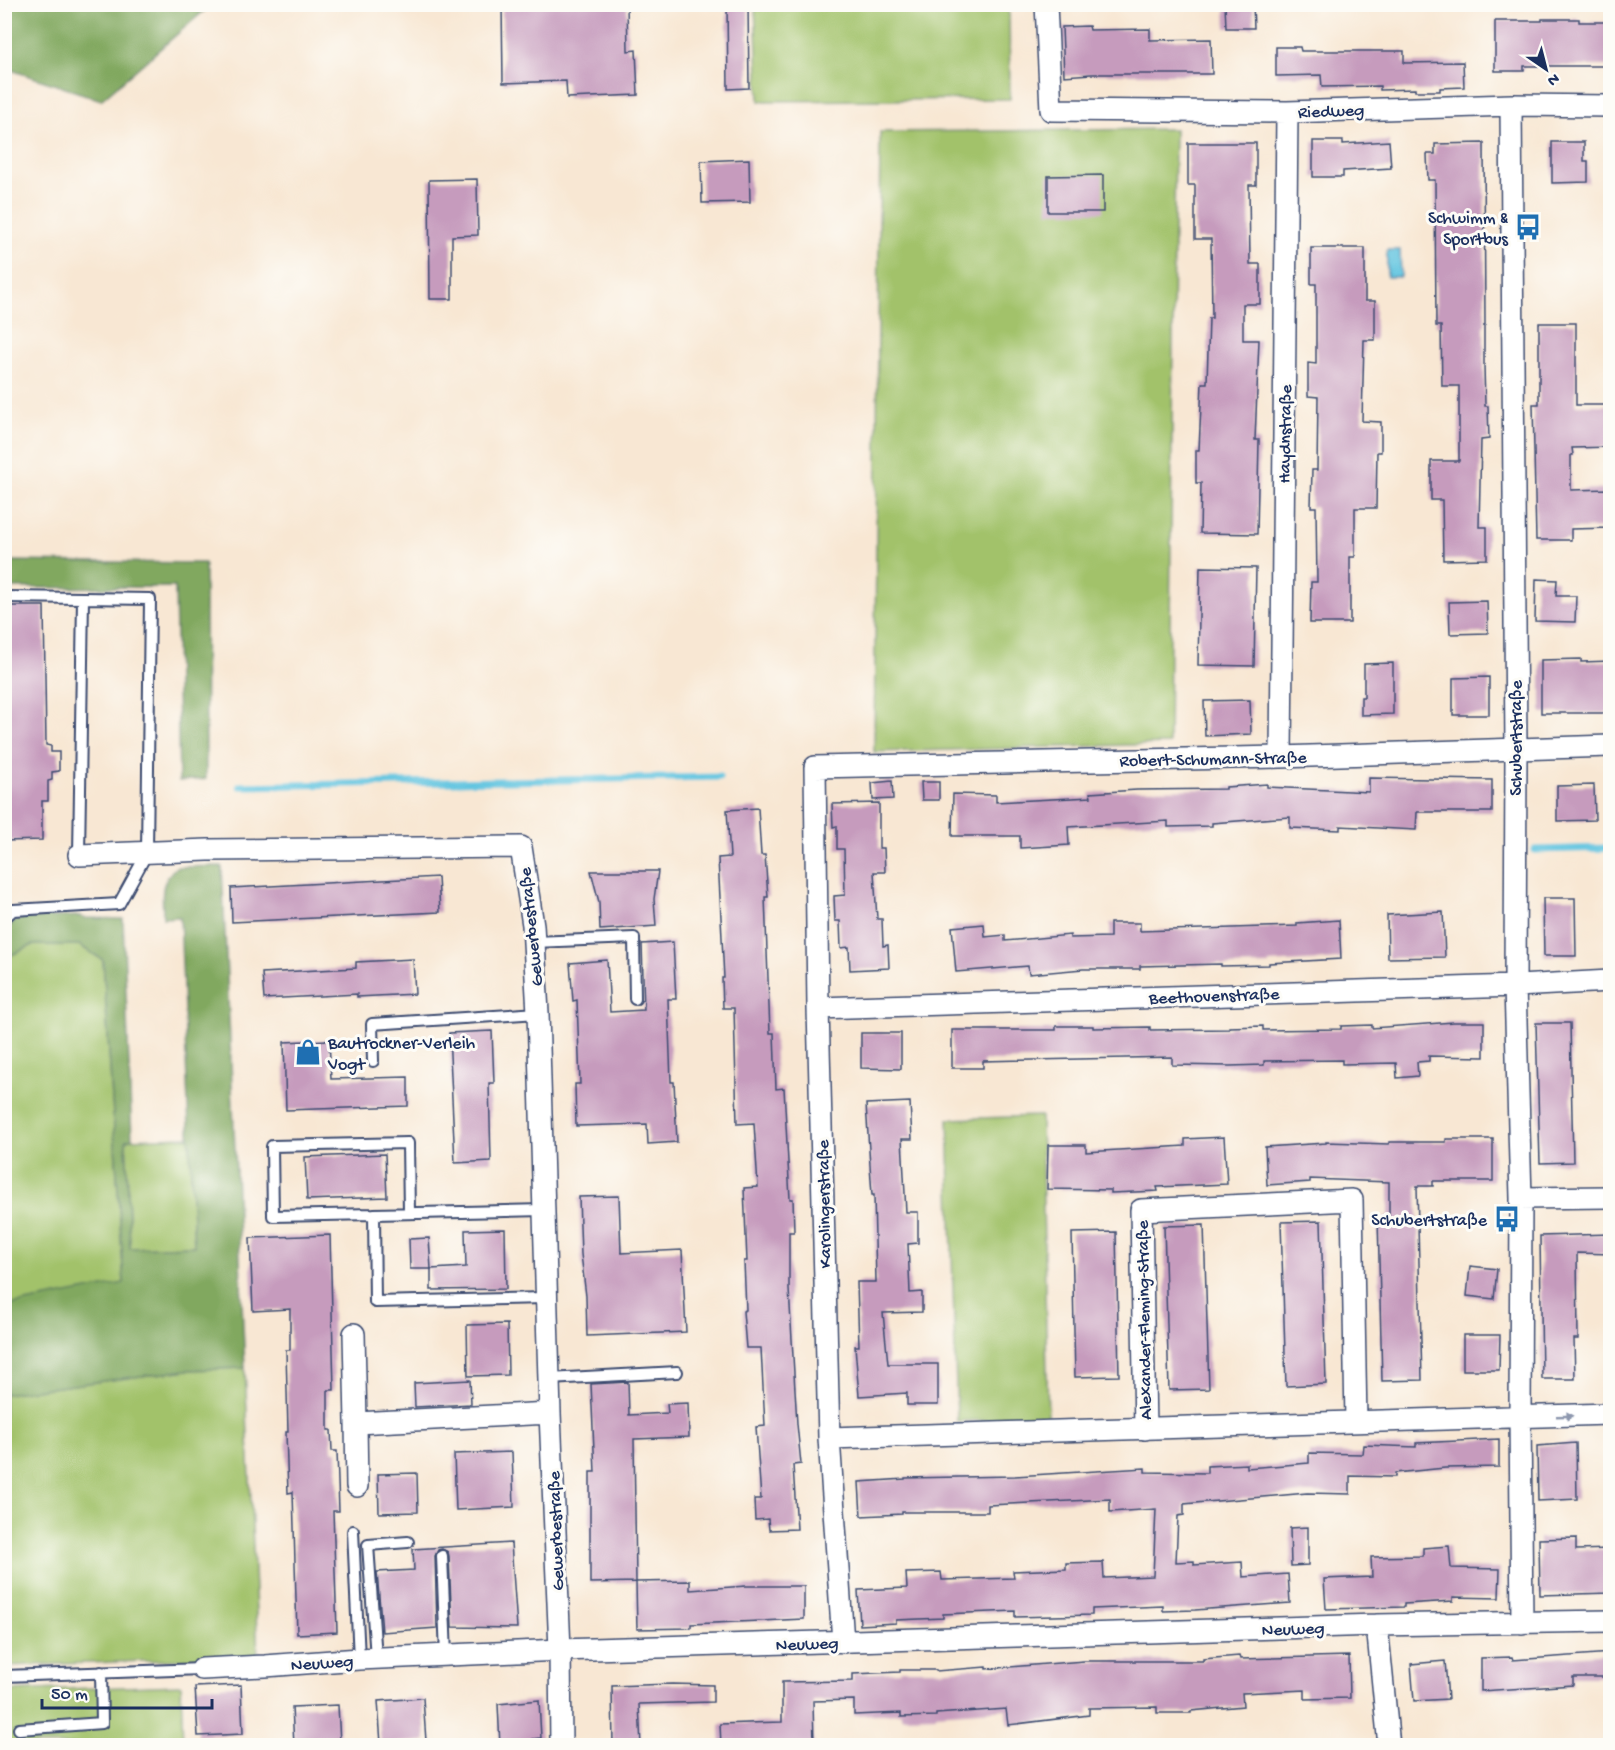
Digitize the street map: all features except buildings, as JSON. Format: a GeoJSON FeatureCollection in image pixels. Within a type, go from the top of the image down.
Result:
{"type":"FeatureCollection","features":[{"type":"Feature","properties":{"kind":"street","name":"Riedweg"},"geometry":{"type":"LineString","coordinates":[[1046,4],[1051,110],[1287,112],[1511,105],[1611,106]]}},
{"type":"Feature","properties":{"kind":"street","name":"Schubertstraße"},"geometry":{"type":"LineString","coordinates":[[1511,105],[1516,749],[1515,986],[1521,1198],[1522,1623]]}},
{"type":"Feature","properties":{"kind":"street","name":"Haydnstraße"},"geometry":{"type":"LineString","coordinates":[[1281,757],[1287,112]]}},
{"type":"Feature","properties":{"kind":"street","name":"Robert-Schumann-Straße"},"geometry":{"type":"LineString","coordinates":[[814,766],[1281,757],[1611,746]]}},
{"type":"Feature","properties":{"kind":"street","name":"Karolingerstraße"},"geometry":{"type":"LineString","coordinates":[[814,766],[829,1438],[843,1642]]}},
{"type":"Feature","properties":{"kind":"street","name":"Gewerbestraße"},"geometry":{"type":"LineString","coordinates":[[79,855],[208,850],[521,847],[534,942],[538,1013],[546,1298],[560,1650],[561,1746]]}},
{"type":"Feature","properties":{"kind":"street","name":"Beethovenstraße"},"geometry":{"type":"LineString","coordinates":[[818,1008],[1611,981]]}},
{"type":"Feature","properties":{"kind":"street"},"geometry":{"type":"LineString","coordinates":[[1521,1198],[1611,1197]]}},
{"type":"Feature","properties":{"kind":"street","name":"Alexander-Fleming-Straße"},"geometry":{"type":"LineString","coordinates":[[1145,1429],[1141,1210],[1352,1200],[1356,1421]]}},
{"type":"Feature","properties":{"kind":"street"},"geometry":{"type":"LineString","coordinates":[[354,1334],[357,1486]]}},
{"type":"Feature","properties":{"kind":"street"},"geometry":{"type":"LineString","coordinates":[[356,1423],[550,1413]]}},
{"type":"Feature","properties":{"kind":"street","name":"Alexander-Fleming-Straße"},"geometry":{"type":"LineString","coordinates":[[829,1438],[1611,1414]]}},
{"type":"Feature","properties":{"kind":"street","name":"Neuweg"},"geometry":{"type":"LineString","coordinates":[[202,1669],[367,1658],[560,1650],[1377,1625],[1611,1621]]}},
{"type":"Feature","properties":{"kind":"street"},"geometry":{"type":"LineString","coordinates":[[1377,1625],[1389,1746]]}},
{"type":"Feature","properties":{"kind":"lane"},"geometry":{"type":"LineString","coordinates":[[4,597],[150,599],[147,853],[119,904],[13,910],[4,918]]}},
{"type":"Feature","properties":{"kind":"lane"},"geometry":{"type":"LineString","coordinates":[[79,855],[83,598]]}},
{"type":"Feature","properties":{"kind":"lane"},"geometry":{"type":"LineString","coordinates":[[534,942],[634,938],[635,999]]}},
{"type":"Feature","properties":{"kind":"lane"},"geometry":{"type":"LineString","coordinates":[[373,1060],[372,1024],[538,1013]]}},
{"type":"Feature","properties":{"kind":"lane"},"geometry":{"type":"LineString","coordinates":[[409,1213],[408,1143],[272,1146],[273,1216],[374,1214],[544,1210]]}},
{"type":"Feature","properties":{"kind":"lane"},"geometry":{"type":"LineString","coordinates":[[374,1214],[375,1302],[546,1298]]}},
{"type":"Feature","properties":{"kind":"lane"},"geometry":{"type":"LineString","coordinates":[[549,1378],[676,1372]]}},
{"type":"Feature","properties":{"kind":"lane"},"geometry":{"type":"LineString","coordinates":[[353,1531],[367,1658]]}},
{"type":"Feature","properties":{"kind":"lane"},"geometry":{"type":"LineString","coordinates":[[367,1658],[368,1545],[408,1542]]}},
{"type":"Feature","properties":{"kind":"lane"},"geometry":{"type":"LineString","coordinates":[[442,1556],[446,1655]]}},
{"type":"Feature","properties":{"kind":"lane","name":"Neuweg"},"geometry":{"type":"LineString","coordinates":[[4,1676],[202,1669]]}},
{"type":"Feature","properties":{"kind":"lane"},"geometry":{"type":"LineString","coordinates":[[19,1729],[102,1723],[101,1672]]}},
{"type":"Feature","properties":{"kind":"green space"},"geometry":{"type":"Polygon","coordinates":[[[5,4],[211,5],[101,100],[5,68],[5,4]]]}},
{"type":"Feature","properties":{"kind":"green space"},"geometry":{"type":"Polygon","coordinates":[[[755,5],[1009,5],[1010,99],[759,101],[755,5]]]}},
{"type":"Feature","properties":{"kind":"green space"},"geometry":{"type":"Polygon","coordinates":[[[1175,129],[1169,744],[874,752],[880,132],[1175,129]]]}},
{"type":"Feature","properties":{"kind":"green space"},"geometry":{"type":"Polygon","coordinates":[[[5,561],[205,563],[206,779],[179,781],[175,587],[5,588],[5,561]]]}},
{"type":"Feature","properties":{"kind":"green space"},"geometry":{"type":"Polygon","coordinates":[[[222,866],[245,1368],[187,1370],[5,1394],[5,1306],[124,1283],[103,960],[79,945],[33,945],[5,958],[5,930],[22,918],[81,916],[83,918],[123,919],[132,1139],[126,1140],[130,1248],[194,1246],[180,917],[163,918],[163,890],[166,879],[176,867],[222,866]]]}},
{"type":"Feature","properties":{"kind":"green space"},"geometry":{"type":"Polygon","coordinates":[[[33,945],[79,945],[103,960],[124,1284],[5,1306],[4,958],[33,945]]]}},
{"type":"Feature","properties":{"kind":"green space"},"geometry":{"type":"Polygon","coordinates":[[[1041,1116],[1048,1418],[957,1421],[948,1119],[1041,1116]]]}},
{"type":"Feature","properties":{"kind":"green space"},"geometry":{"type":"Polygon","coordinates":[[[190,1137],[194,1246],[130,1248],[126,1139],[190,1137]]]}},
{"type":"Feature","properties":{"kind":"green space"},"geometry":{"type":"Polygon","coordinates":[[[245,1368],[258,1657],[5,1666],[4,1394],[187,1370],[245,1368]]]}},
{"type":"Feature","properties":{"kind":"green space"},"geometry":{"type":"Polygon","coordinates":[[[181,1685],[183,1745],[5,1745],[4,1691],[181,1685]]]}},
{"type":"Feature","properties":{"kind":"water"},"geometry":{"type":"Polygon","coordinates":[[[1387,250],[1400,250],[1401,277],[1387,277],[1387,250]]]}},
{"type":"Feature","properties":{"kind":"waterway"},"geometry":{"type":"LineString","coordinates":[[240,786],[719,777]]}},
{"type":"Feature","properties":{"kind":"waterway"},"geometry":{"type":"LineString","coordinates":[[1535,850],[1610,848]]}},
{"type":"Feature","properties":{"kind":"place","name":"Schwimm & Sportbus"},"geometry":{"type":"Point","coordinates":[1528,227]}},
{"type":"Feature","properties":{"kind":"place","name":"Bautrockner-Verleih Vogt"},"geometry":{"type":"Point","coordinates":[308,1052]}},
{"type":"Feature","properties":{"kind":"place","name":"Schubertstraße"},"geometry":{"type":"Point","coordinates":[1507,1219]}}]}
